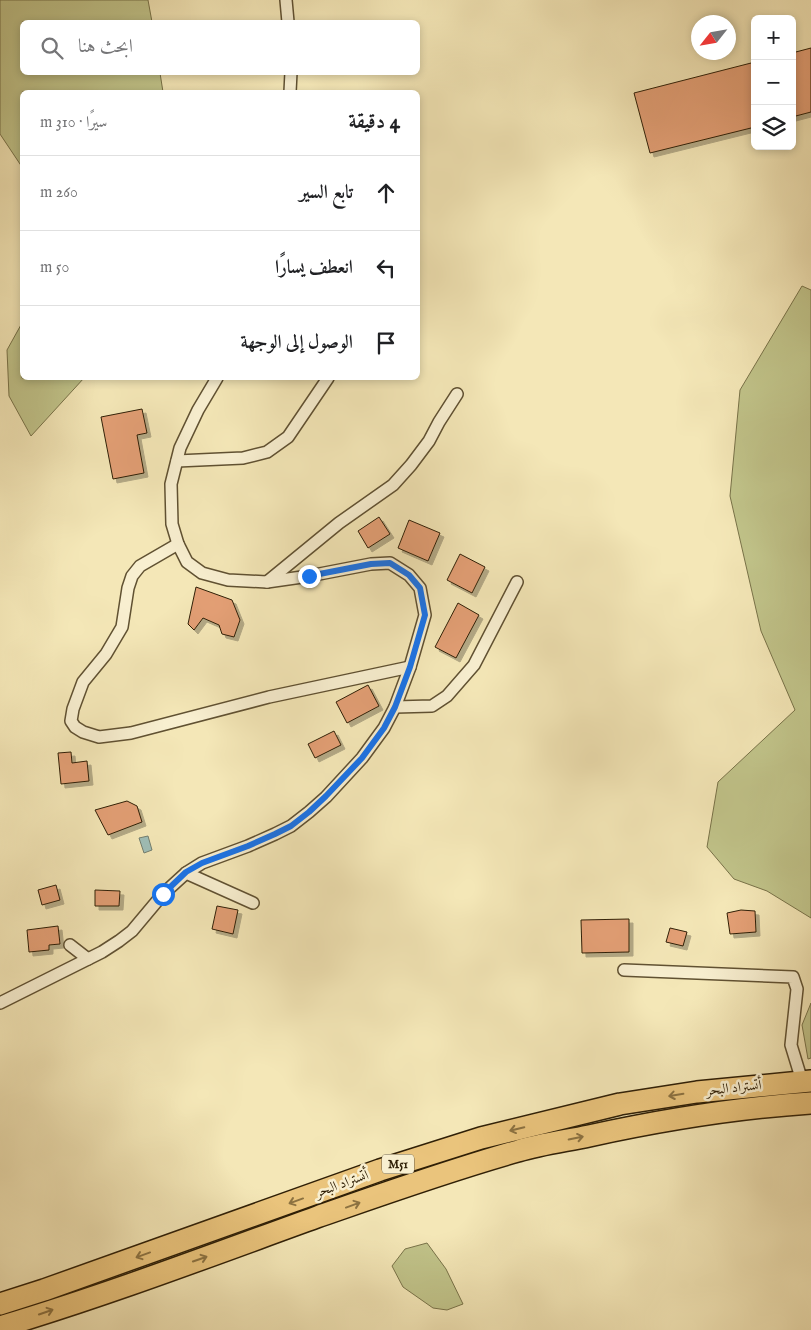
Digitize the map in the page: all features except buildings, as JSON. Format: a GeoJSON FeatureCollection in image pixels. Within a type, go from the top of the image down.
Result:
{"type":"FeatureCollection","features":[{"type":"Feature","properties":{"kind":"highway","name":"أتستراد البحر"},"geometry":{"type":"LineString","coordinates":[[0,1304],[380,1170],[481,1138],[620,1104],[697,1092],[806,1081]]}},
{"type":"Feature","properties":{"kind":"highway","name":"أتستراد البحر"},"geometry":{"type":"LineString","coordinates":[[0,1327],[394,1190],[465,1166],[521,1150],[678,1118],[764,1106],[811,1104]]}},
{"type":"Feature","properties":{"kind":"street"},"geometry":{"type":"LineString","coordinates":[[286,0],[288,20]]}},
{"type":"Feature","properties":{"kind":"street"},"geometry":{"type":"LineString","coordinates":[[290,75],[290,90]]}},
{"type":"Feature","properties":{"kind":"street"},"geometry":{"type":"LineString","coordinates":[[0,1003],[88,959],[119,941],[132,931],[163,894],[186,872],[202,863],[275,834],[291,826],[309,812],[362,758],[384,728],[395,707],[410,667],[425,615],[420,588],[409,575],[390,563],[371,564],[267,582],[228,580],[202,573],[187,562],[178,544],[172,524],[171,484],[180,448],[216,380]]}},
{"type":"Feature","properties":{"kind":"street"},"geometry":{"type":"LineString","coordinates":[[177,461],[243,458],[267,452],[288,438],[327,380]]}},
{"type":"Feature","properties":{"kind":"street"},"geometry":{"type":"LineString","coordinates":[[267,582],[339,523],[393,486],[429,441],[457,394]]}},
{"type":"Feature","properties":{"kind":"street"},"geometry":{"type":"LineString","coordinates":[[178,544],[140,566],[132,576],[128,588],[122,627],[106,654],[83,682],[73,710],[71,721],[75,727],[83,732],[99,738],[131,733],[269,697],[410,667]]}},
{"type":"Feature","properties":{"kind":"street"},"geometry":{"type":"LineString","coordinates":[[395,707],[432,706],[447,696],[474,666],[518,582]]}},
{"type":"Feature","properties":{"kind":"street"},"geometry":{"type":"LineString","coordinates":[[186,872],[253,903]]}},
{"type":"Feature","properties":{"kind":"street"},"geometry":{"type":"LineString","coordinates":[[70,945],[88,959]]}},
{"type":"Feature","properties":{"kind":"street"},"geometry":{"type":"LineString","coordinates":[[624,970],[793,977],[797,990],[791,1045],[806,1081]]}},
{"type":"Feature","properties":{"kind":"green space"},"geometry":{"type":"Polygon","coordinates":[[[0,0],[148,0],[152,20],[20,20],[20,75],[160,75],[163,90],[20,90],[20,164],[0,134],[0,0]]]}},
{"type":"Feature","properties":{"kind":"green space"},"geometry":{"type":"Polygon","coordinates":[[[802,286],[811,290],[811,918],[767,891],[734,879],[707,847],[718,782],[795,710],[761,631],[730,496],[740,390],[802,286]]]}},
{"type":"Feature","properties":{"kind":"green space"},"geometry":{"type":"Polygon","coordinates":[[[20,327],[20,380],[82,380],[31,436],[9,396],[7,350],[20,327]]]}},
{"type":"Feature","properties":{"kind":"green space"},"geometry":{"type":"Polygon","coordinates":[[[811,1003],[811,1058],[808,1059],[802,1025],[811,1003]]]}},
{"type":"Feature","properties":{"kind":"green space"},"geometry":{"type":"Polygon","coordinates":[[[427,1243],[446,1269],[463,1304],[447,1310],[433,1308],[403,1287],[392,1266],[405,1249],[427,1243]]]}},
{"type":"Feature","properties":{"kind":"water"},"geometry":{"type":"Polygon","coordinates":[[[148,836],[152,850],[144,853],[139,838],[148,836]]]}},
{"type":"Feature","properties":{"kind":"route"},"geometry":{"type":"LineString","coordinates":[[163,894],[186,872],[202,863],[275,834],[291,826],[309,812],[362,758],[384,728],[395,707],[410,667],[425,615],[420,588],[409,575],[390,563],[371,564],[309,576]]}}]}
